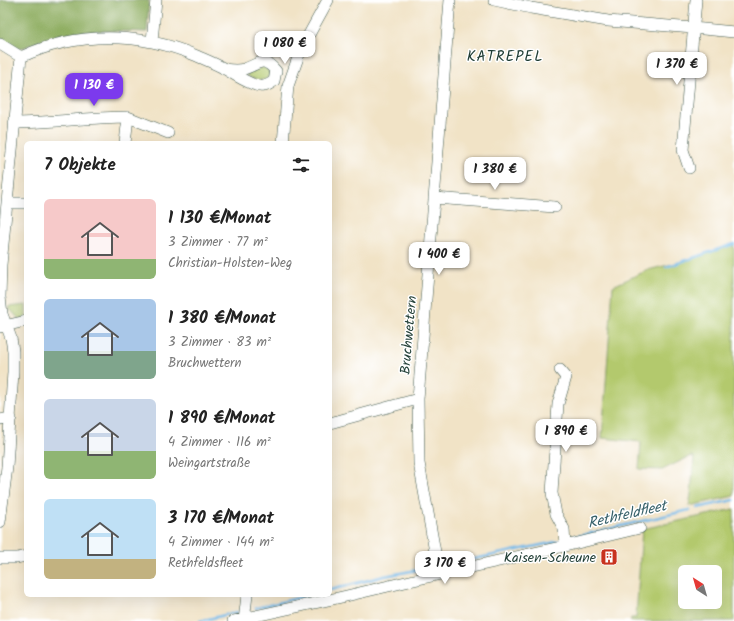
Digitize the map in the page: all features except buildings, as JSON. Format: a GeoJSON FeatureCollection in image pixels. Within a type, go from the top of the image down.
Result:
{"type":"FeatureCollection","features":[{"type":"Feature","properties":{"kind":"street"},"geometry":{"type":"LineString","coordinates":[[152,41],[156,0]]}},
{"type":"Feature","properties":{"kind":"street"},"geometry":{"type":"LineString","coordinates":[[283,141],[288,86],[300,49],[328,0]]}},
{"type":"Feature","properties":{"kind":"street","name":"Bruchwettern"},"geometry":{"type":"LineString","coordinates":[[435,552],[419,463],[418,398],[450,0]]}},
{"type":"Feature","properties":{"kind":"street"},"geometry":{"type":"LineString","coordinates":[[494,0],[525,3],[608,21],[734,32]]}},
{"type":"Feature","properties":{"kind":"street"},"geometry":{"type":"LineString","coordinates":[[689,168],[683,150],[696,0]]}},
{"type":"Feature","properties":{"kind":"street"},"geometry":{"type":"LineString","coordinates":[[21,57],[45,47],[72,41],[95,37],[121,38],[152,41],[176,48],[197,56],[236,76],[260,86],[268,85],[274,81],[276,71],[265,62],[260,62],[244,69],[224,69]]}},
{"type":"Feature","properties":{"kind":"street"},"geometry":{"type":"LineString","coordinates":[[0,44],[21,57]]}},
{"type":"Feature","properties":{"kind":"street"},"geometry":{"type":"LineString","coordinates":[[0,522],[6,467],[5,419],[13,372],[13,351],[11,338],[3,326],[0,297],[14,123],[21,57]]}},
{"type":"Feature","properties":{"kind":"street"},"geometry":{"type":"LineString","coordinates":[[274,81],[288,86]]}},
{"type":"Feature","properties":{"kind":"street"},"geometry":{"type":"LineString","coordinates":[[14,123],[37,123],[107,117],[128,117],[168,133]]}},
{"type":"Feature","properties":{"kind":"street"},"geometry":{"type":"LineString","coordinates":[[125,141],[128,117]]}},
{"type":"Feature","properties":{"kind":"street"},"geometry":{"type":"LineString","coordinates":[[434,198],[555,207]]}},
{"type":"Feature","properties":{"kind":"street"},"geometry":{"type":"LineString","coordinates":[[7,203],[24,203]]}},
{"type":"Feature","properties":{"kind":"street"},"geometry":{"type":"LineString","coordinates":[[3,326],[24,321]]}},
{"type":"Feature","properties":{"kind":"street"},"geometry":{"type":"LineString","coordinates":[[560,370],[566,377],[558,404],[552,493],[556,514],[564,529],[565,546]]}},
{"type":"Feature","properties":{"kind":"street"},"geometry":{"type":"LineString","coordinates":[[332,422],[418,398]]}},
{"type":"Feature","properties":{"kind":"street"},"geometry":{"type":"LineString","coordinates":[[233,621],[244,620],[640,528]]}},
{"type":"Feature","properties":{"kind":"street"},"geometry":{"type":"LineString","coordinates":[[0,558],[24,556]]}},
{"type":"Feature","properties":{"kind":"street"},"geometry":{"type":"LineString","coordinates":[[244,620],[247,597]]}},
{"type":"Feature","properties":{"kind":"green space"},"geometry":{"type":"Polygon","coordinates":[[[0,0],[149,0],[147,32],[100,31],[64,34],[17,50],[0,39],[0,0]]]}},
{"type":"Feature","properties":{"kind":"green space"},"geometry":{"type":"Polygon","coordinates":[[[264,67],[269,71],[268,78],[262,80],[255,79],[249,77],[247,74],[249,71],[264,67]]]}},
{"type":"Feature","properties":{"kind":"green space"},"geometry":{"type":"Polygon","coordinates":[[[734,244],[734,496],[689,506],[694,457],[691,456],[662,470],[639,469],[641,442],[602,438],[613,286],[648,270],[680,262],[734,244]]]}},
{"type":"Feature","properties":{"kind":"green space"},"geometry":{"type":"Polygon","coordinates":[[[24,305],[24,319],[20,320],[8,307],[24,305]]]}},
{"type":"Feature","properties":{"kind":"green space"},"geometry":{"type":"Polygon","coordinates":[[[734,509],[734,621],[631,621],[631,618],[636,618],[642,529],[734,509]]]}},
{"type":"Feature","properties":{"kind":"waterway"},"geometry":{"type":"LineString","coordinates":[[666,267],[734,244]]}},
{"type":"Feature","properties":{"kind":"waterway","name":"Rethfeldfleet"},"geometry":{"type":"LineString","coordinates":[[697,508],[734,500]]}},
{"type":"Feature","properties":{"kind":"waterway","name":"Rethfeldfleet"},"geometry":{"type":"LineString","coordinates":[[570,538],[689,510]]}},
{"type":"Feature","properties":{"kind":"waterway","name":"Rethfeldfleet"},"geometry":{"type":"LineString","coordinates":[[332,589],[384,576],[560,541]]}},
{"type":"Feature","properties":{"kind":"waterway","name":"Rethfeldfleet"},"geometry":{"type":"LineString","coordinates":[[256,608],[302,597]]}},
{"type":"Feature","properties":{"kind":"waterway","name":"Rethfeldfleet"},"geometry":{"type":"LineString","coordinates":[[200,621],[237,612]]}},
{"type":"Feature","properties":{"kind":"place","name":"Kaisen-Scheune"},"geometry":{"type":"Point","coordinates":[609,557]}},
{"type":"Feature","properties":{"kind":"district","name":"KATREPEL"},"geometry":{"type":"Point","coordinates":[505,56]}}]}
